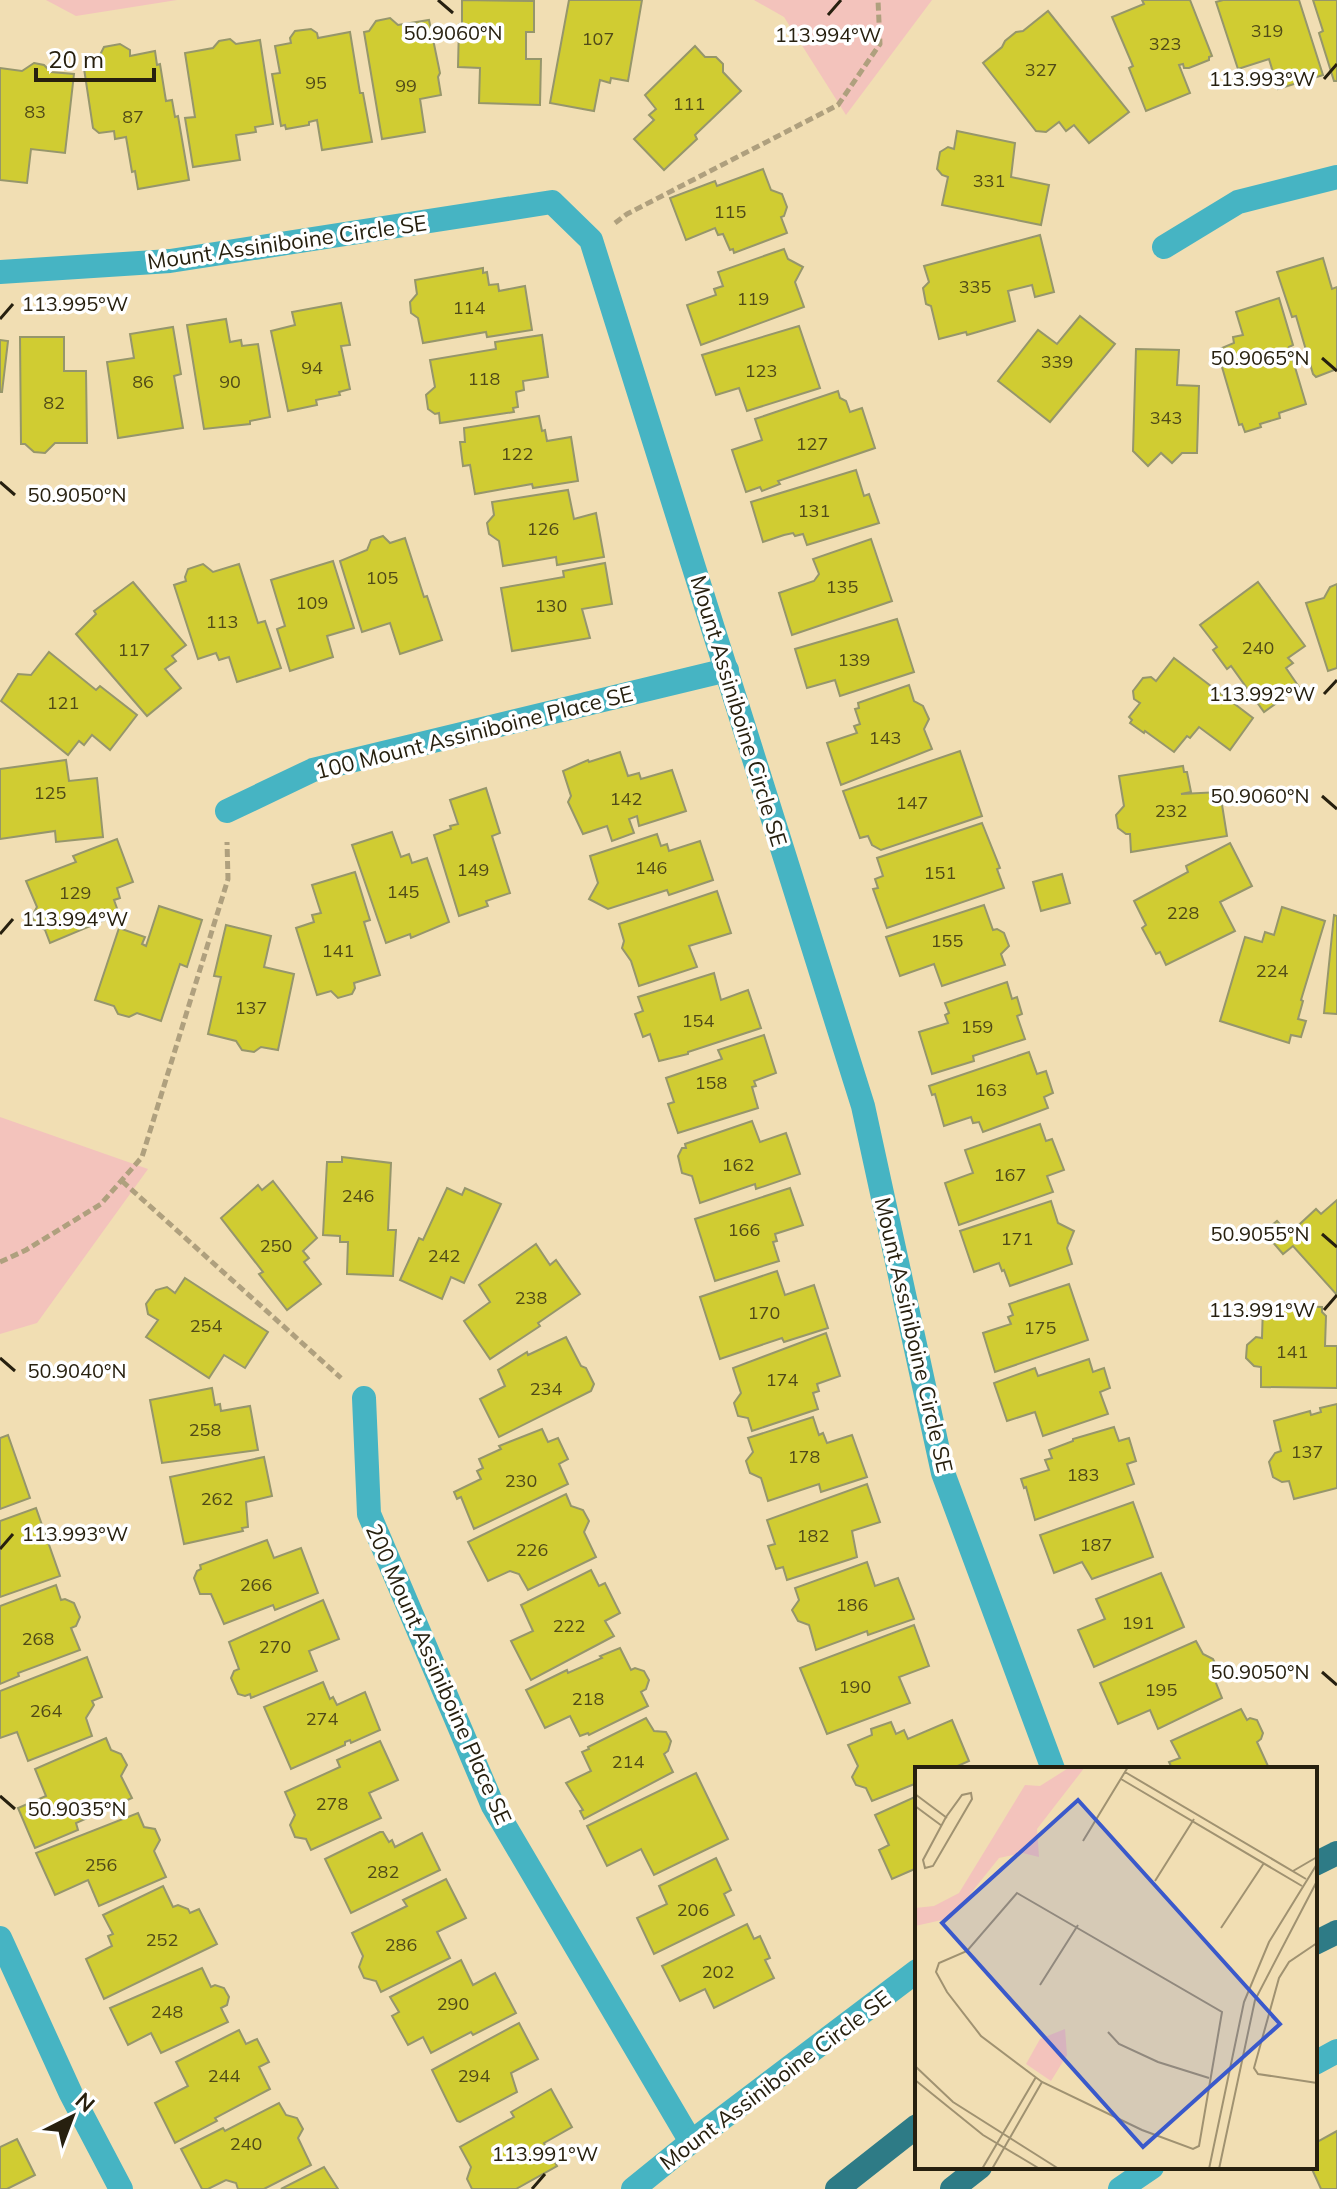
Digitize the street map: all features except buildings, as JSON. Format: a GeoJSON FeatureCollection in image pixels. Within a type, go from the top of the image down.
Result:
{"type":"FeatureCollection","features":[{"type":"Feature","properties":{"kind":"main road"},"geometry":{"type":"LineString","coordinates":[[1317,1863],[1337,1853]]}},
{"type":"Feature","properties":{"kind":"main road"},"geometry":{"type":"LineString","coordinates":[[1317,1942],[1337,1932]]}},
{"type":"Feature","properties":{"kind":"main road"},"geometry":{"type":"LineString","coordinates":[[837,2189],[915,2128]]}},
{"type":"Feature","properties":{"kind":"main road"},"geometry":{"type":"LineString","coordinates":[[952,2189],[977,2169]]}},
{"type":"Feature","properties":{"kind":"street"},"geometry":{"type":"LineString","coordinates":[[1164,247],[1238,202],[1337,177]]}},
{"type":"Feature","properties":{"kind":"street","name":"Mount Assiniboine Circle SE"},"geometry":{"type":"LineString","coordinates":[[0,272],[170,261],[552,202],[591,240],[863,1106],[943,1473],[1052,1767]]}},
{"type":"Feature","properties":{"kind":"street","name":"100 Mount Assiniboine Place SE"},"geometry":{"type":"LineString","coordinates":[[227,811],[313,770],[727,670]]}},
{"type":"Feature","properties":{"kind":"street","name":"200 Mount Assiniboine Place SE"},"geometry":{"type":"LineString","coordinates":[[364,1398],[369,1514],[493,1806],[691,2142]]}},
{"type":"Feature","properties":{"kind":"street"},"geometry":{"type":"LineString","coordinates":[[0,1938],[71,2094],[121,2189]]}},
{"type":"Feature","properties":{"kind":"street","name":"Mount Assiniboine Circle SE"},"geometry":{"type":"LineString","coordinates":[[633,2189],[915,1973]]}},
{"type":"Feature","properties":{"kind":"street"},"geometry":{"type":"LineString","coordinates":[[1317,2062],[1337,2051]]}},
{"type":"Feature","properties":{"kind":"street"},"geometry":{"type":"LineString","coordinates":[[1120,2189],[1149,2169]]}},
{"type":"Feature","properties":{"kind":"path"},"geometry":{"type":"LineString","coordinates":[[591,240],[627,214],[838,105],[880,44],[878,0]]}},
{"type":"Feature","properties":{"kind":"path"},"geometry":{"type":"LineString","coordinates":[[0,1262],[26,1250],[101,1204],[142,1157],[228,879],[227,811]]}},
{"type":"Feature","properties":{"kind":"path"},"geometry":{"type":"LineString","coordinates":[[122,1181],[364,1398]]}},
{"type":"Feature","properties":{"kind":"shaded area"},"geometry":{"type":"Polygon","coordinates":[[[46,0],[177,0],[76,16],[46,0]]]}},
{"type":"Feature","properties":{"kind":"shaded area"},"geometry":{"type":"Polygon","coordinates":[[[754,0],[932,0],[846,115],[784,17],[754,0]]]}},
{"type":"Feature","properties":{"kind":"shaded area"},"geometry":{"type":"Polygon","coordinates":[[[0,1117],[148,1169],[37,1323],[0,1334],[0,1117]]]}}]}
